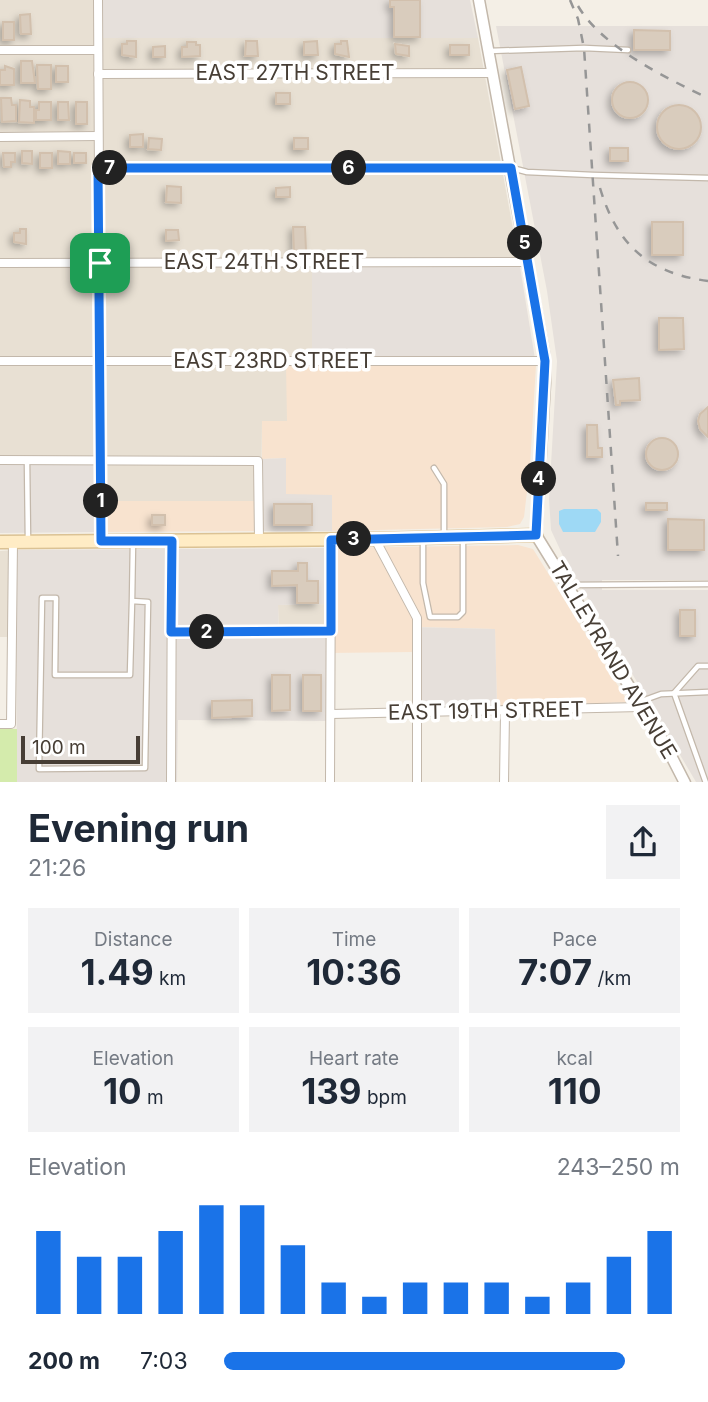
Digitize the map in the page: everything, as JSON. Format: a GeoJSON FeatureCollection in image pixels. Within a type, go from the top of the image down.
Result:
{"type":"FeatureCollection","features":[{"type":"Feature","properties":{"kind":"main road"},"geometry":{"type":"LineString","coordinates":[[7,542],[331,540],[536,535]]}},
{"type":"Feature","properties":{"kind":"street"},"geometry":{"type":"LineString","coordinates":[[98,0],[101,541]]}},
{"type":"Feature","properties":{"kind":"street"},"geometry":{"type":"LineString","coordinates":[[479,0],[545,361],[536,535]]}},
{"type":"Feature","properties":{"kind":"street"},"geometry":{"type":"LineString","coordinates":[[0,50],[98,50]]}},
{"type":"Feature","properties":{"kind":"street","name":"EAST 27TH STREET"},"geometry":{"type":"LineString","coordinates":[[98,74],[493,72]]}},
{"type":"Feature","properties":{"kind":"street"},"geometry":{"type":"LineString","coordinates":[[0,136],[98,136]]}},
{"type":"Feature","properties":{"kind":"street"},"geometry":{"type":"LineString","coordinates":[[98,168],[511,168]]}},
{"type":"Feature","properties":{"kind":"street","name":"EAST 24TH STREET"},"geometry":{"type":"LineString","coordinates":[[0,263],[528,262]]}},
{"type":"Feature","properties":{"kind":"street","name":"EAST 23RD STREET"},"geometry":{"type":"LineString","coordinates":[[0,361],[545,361]]}},
{"type":"Feature","properties":{"kind":"street"},"geometry":{"type":"LineString","coordinates":[[0,460],[258,461],[259,540]]}},
{"type":"Feature","properties":{"kind":"street","name":"TALLEYRAND AVENUE"},"geometry":{"type":"LineString","coordinates":[[536,535],[666,746],[685,782]]}},
{"type":"Feature","properties":{"kind":"street"},"geometry":{"type":"LineString","coordinates":[[375,539],[417,618],[417,782]]}},
{"type":"Feature","properties":{"kind":"street"},"geometry":{"type":"LineString","coordinates":[[330,782],[331,540]]}},
{"type":"Feature","properties":{"kind":"street"},"geometry":{"type":"LineString","coordinates":[[172,541],[172,782]]}},
{"type":"Feature","properties":{"kind":"street"},"geometry":{"type":"LineString","coordinates":[[0,724],[11,724],[12,633],[7,542]]}},
{"type":"Feature","properties":{"kind":"street"},"geometry":{"type":"LineString","coordinates":[[171,632],[331,631]]}},
{"type":"Feature","properties":{"kind":"street"},"geometry":{"type":"LineString","coordinates":[[0,633],[12,633]]}},
{"type":"Feature","properties":{"kind":"street","name":"EAST 19TH STREET"},"geometry":{"type":"LineString","coordinates":[[331,714],[505,712],[640,704]]}},
{"type":"Feature","properties":{"kind":"street"},"geometry":{"type":"LineString","coordinates":[[504,782],[505,712]]}},
{"type":"Feature","properties":{"kind":"lane"},"geometry":{"type":"LineString","coordinates":[[489,51],[584,48],[628,50]]}},
{"type":"Feature","properties":{"kind":"lane"},"geometry":{"type":"LineString","coordinates":[[511,168],[527,172],[598,176],[708,178]]}},
{"type":"Feature","properties":{"kind":"lane"},"geometry":{"type":"LineString","coordinates":[[27,460],[28,542]]}},
{"type":"Feature","properties":{"kind":"lane"},"geometry":{"type":"LineString","coordinates":[[434,468],[444,484],[443,538]]}},
{"type":"Feature","properties":{"kind":"lane"},"geometry":{"type":"LineString","coordinates":[[423,538],[423,583],[430,617],[458,617],[463,612],[463,537]]}},
{"type":"Feature","properties":{"kind":"lane"},"geometry":{"type":"LineString","coordinates":[[132,601],[148,601],[145,768],[39,769],[42,598],[56,598],[55,675],[130,675],[133,541]]}},
{"type":"Feature","properties":{"kind":"lane"},"geometry":{"type":"LineString","coordinates":[[567,585],[708,584]]}},
{"type":"Feature","properties":{"kind":"lane"},"geometry":{"type":"LineString","coordinates":[[674,693],[698,666],[708,666]]}},
{"type":"Feature","properties":{"kind":"lane"},"geometry":{"type":"LineString","coordinates":[[640,704],[661,694],[708,692]]}},
{"type":"Feature","properties":{"kind":"lane"},"geometry":{"type":"LineString","coordinates":[[674,693],[706,782]]}},
{"type":"Feature","properties":{"kind":"shaded area"},"geometry":{"type":"Polygon","coordinates":[[[0,0],[103,0],[103,38],[478,38],[520,267],[312,267],[312,365],[287,421],[262,422],[261,501],[97,501],[0,463],[0,0]]]}},
{"type":"Feature","properties":{"kind":"shaded area"},"geometry":{"type":"Polygon","coordinates":[[[103,0],[470,0],[478,38],[102,38],[103,0]]]}},
{"type":"Feature","properties":{"kind":"shaded area"},"geometry":{"type":"Polygon","coordinates":[[[496,26],[708,26],[708,580],[602,580],[602,590],[708,590],[708,782],[696,782],[564,558],[551,530],[549,499],[557,361],[547,291],[496,26]]]}},
{"type":"Feature","properties":{"kind":"shaded area"},"geometry":{"type":"Polygon","coordinates":[[[312,267],[520,267],[536,365],[312,365],[312,267]]]}},
{"type":"Feature","properties":{"kind":"shaded area"},"geometry":{"type":"Polygon","coordinates":[[[286,365],[536,365],[530,466],[524,517],[520,524],[507,527],[332,531],[331,495],[286,495],[286,458],[262,459],[262,421],[287,421],[286,365]]]}},
{"type":"Feature","properties":{"kind":"shaded area"},"geometry":{"type":"Polygon","coordinates":[[[286,458],[286,494],[332,495],[332,531],[261,531],[262,459],[286,458]]]}},
{"type":"Feature","properties":{"kind":"shaded area"},"geometry":{"type":"Polygon","coordinates":[[[0,463],[96,463],[97,532],[0,533],[0,463]]]}},
{"type":"Feature","properties":{"kind":"shaded area"},"geometry":{"type":"Polygon","coordinates":[[[97,501],[261,501],[261,531],[97,532],[97,501]]]}},
{"type":"Feature","properties":{"kind":"shaded area"},"geometry":{"type":"Polygon","coordinates":[[[518,545],[533,549],[628,702],[497,707],[495,629],[413,627],[414,652],[328,653],[327,548],[518,545]]]}},
{"type":"Feature","properties":{"kind":"shaded area"},"geometry":{"type":"Polygon","coordinates":[[[327,548],[328,604],[278,605],[279,634],[329,634],[326,721],[178,720],[177,782],[17,782],[16,550],[327,548]]]}},
{"type":"Feature","properties":{"kind":"shaded area"},"geometry":{"type":"Polygon","coordinates":[[[16,550],[17,637],[0,637],[0,551],[16,550]]]}},
{"type":"Feature","properties":{"kind":"shaded area"},"geometry":{"type":"Polygon","coordinates":[[[328,604],[329,634],[279,634],[278,605],[328,604]]]}},
{"type":"Feature","properties":{"kind":"shaded area"},"geometry":{"type":"Polygon","coordinates":[[[413,627],[495,629],[497,707],[416,709],[413,627]]]}},
{"type":"Feature","properties":{"kind":"green space"},"geometry":{"type":"Polygon","coordinates":[[[0,728],[17,729],[17,782],[0,782],[0,728]]]}},
{"type":"Feature","properties":{"kind":"water"},"geometry":{"type":"Polygon","coordinates":[[[597,509],[601,513],[601,522],[595,532],[563,532],[559,524],[559,511],[597,509]]]}},
{"type":"Feature","properties":{"kind":"building"},"geometry":{"type":"Polygon","coordinates":[[[390,0],[420,0],[420,37],[394,37],[394,7],[390,7],[390,0]]]}},
{"type":"Feature","properties":{"kind":"building"},"geometry":{"type":"Polygon","coordinates":[[[30,14],[31,34],[21,34],[20,15],[30,14]]]}},
{"type":"Feature","properties":{"kind":"building"},"geometry":{"type":"Polygon","coordinates":[[[3,22],[14,22],[14,40],[3,40],[3,22]]]}},
{"type":"Feature","properties":{"kind":"building"},"geometry":{"type":"Polygon","coordinates":[[[634,30],[670,31],[670,50],[634,50],[634,30]]]}},
{"type":"Feature","properties":{"kind":"building"},"geometry":{"type":"Polygon","coordinates":[[[127,41],[136,41],[136,57],[122,55],[122,44],[127,44],[127,41]]]}},
{"type":"Feature","properties":{"kind":"building"},"geometry":{"type":"Polygon","coordinates":[[[246,41],[257,41],[258,56],[245,56],[246,41]]]}},
{"type":"Feature","properties":{"kind":"building"},"geometry":{"type":"Polygon","coordinates":[[[317,41],[318,55],[304,55],[304,42],[317,41]]]}},
{"type":"Feature","properties":{"kind":"building"},"geometry":{"type":"Polygon","coordinates":[[[341,41],[347,41],[349,57],[335,54],[335,44],[341,44],[341,41]]]}},
{"type":"Feature","properties":{"kind":"building"},"geometry":{"type":"Polygon","coordinates":[[[187,42],[200,45],[200,56],[182,57],[182,47],[187,47],[187,42]]]}},
{"type":"Feature","properties":{"kind":"building"},"geometry":{"type":"Polygon","coordinates":[[[395,44],[409,46],[409,56],[396,54],[395,44]]]}},
{"type":"Feature","properties":{"kind":"building"},"geometry":{"type":"Polygon","coordinates":[[[450,45],[469,45],[469,55],[450,55],[450,45]]]}},
{"type":"Feature","properties":{"kind":"building"},"geometry":{"type":"Polygon","coordinates":[[[165,46],[165,57],[153,57],[153,47],[165,46]]]}},
{"type":"Feature","properties":{"kind":"building"},"geometry":{"type":"Polygon","coordinates":[[[21,61],[32,61],[35,83],[21,83],[21,61]]]}},
{"type":"Feature","properties":{"kind":"building"},"geometry":{"type":"Polygon","coordinates":[[[37,65],[51,65],[51,89],[38,89],[37,65]]]}},
{"type":"Feature","properties":{"kind":"building"},"geometry":{"type":"Polygon","coordinates":[[[5,66],[14,69],[14,85],[0,85],[0,70],[5,70],[5,66]]]}},
{"type":"Feature","properties":{"kind":"building"},"geometry":{"type":"Polygon","coordinates":[[[56,66],[68,66],[68,82],[56,82],[56,66]]]}},
{"type":"Feature","properties":{"kind":"building"},"geometry":{"type":"Polygon","coordinates":[[[521,67],[529,106],[515,109],[507,70],[521,67]]]}},
{"type":"Feature","properties":{"kind":"building"},"geometry":{"type":"Polygon","coordinates":[[[630,82],[643,87],[648,100],[643,113],[630,118],[617,113],[612,100],[617,87],[630,82]]]}},
{"type":"Feature","properties":{"kind":"building"},"geometry":{"type":"Polygon","coordinates":[[[276,93],[290,93],[290,104],[276,104],[276,93]]]}},
{"type":"Feature","properties":{"kind":"building"},"geometry":{"type":"Polygon","coordinates":[[[1,98],[11,98],[12,105],[16,105],[16,121],[2,122],[1,98]]]}},
{"type":"Feature","properties":{"kind":"building"},"geometry":{"type":"Polygon","coordinates":[[[20,100],[30,101],[30,107],[34,107],[34,123],[19,122],[20,100]]]}},
{"type":"Feature","properties":{"kind":"building"},"geometry":{"type":"Polygon","coordinates":[[[39,102],[51,102],[51,120],[36,120],[39,102]]]}},
{"type":"Feature","properties":{"kind":"building"},"geometry":{"type":"Polygon","coordinates":[[[58,102],[68,102],[69,120],[58,120],[58,102]]]}},
{"type":"Feature","properties":{"kind":"building"},"geometry":{"type":"Polygon","coordinates":[[[76,102],[87,102],[87,124],[76,124],[76,102]]]}},
{"type":"Feature","properties":{"kind":"building"},"geometry":{"type":"Polygon","coordinates":[[[679,105],[695,111],[701,127],[695,143],[679,149],[663,143],[657,127],[663,111],[679,105]]]}},
{"type":"Feature","properties":{"kind":"building"},"geometry":{"type":"Polygon","coordinates":[[[143,134],[143,147],[130,147],[130,135],[143,134]]]}},
{"type":"Feature","properties":{"kind":"building"},"geometry":{"type":"Polygon","coordinates":[[[149,138],[162,139],[161,150],[148,149],[149,138]]]}},
{"type":"Feature","properties":{"kind":"building"},"geometry":{"type":"Polygon","coordinates":[[[294,138],[308,138],[308,149],[294,149],[294,138]]]}},
{"type":"Feature","properties":{"kind":"building"},"geometry":{"type":"Polygon","coordinates":[[[610,148],[628,148],[628,161],[610,161],[610,148]]]}},
{"type":"Feature","properties":{"kind":"building"},"geometry":{"type":"Polygon","coordinates":[[[22,151],[32,151],[32,164],[22,163],[22,151]]]}},
{"type":"Feature","properties":{"kind":"building"},"geometry":{"type":"Polygon","coordinates":[[[58,151],[70,152],[70,164],[58,164],[58,151]]]}},
{"type":"Feature","properties":{"kind":"building"},"geometry":{"type":"Polygon","coordinates":[[[3,153],[15,153],[15,162],[11,162],[11,167],[4,167],[3,153]]]}},
{"type":"Feature","properties":{"kind":"building"},"geometry":{"type":"Polygon","coordinates":[[[40,153],[52,153],[52,168],[40,168],[40,153]]]}},
{"type":"Feature","properties":{"kind":"building"},"geometry":{"type":"Polygon","coordinates":[[[74,153],[86,153],[86,163],[74,163],[74,153]]]}},
{"type":"Feature","properties":{"kind":"building"},"geometry":{"type":"Polygon","coordinates":[[[167,186],[181,187],[181,203],[166,202],[167,186]]]}},
{"type":"Feature","properties":{"kind":"building"},"geometry":{"type":"Polygon","coordinates":[[[290,187],[290,197],[276,197],[276,188],[290,187]]]}},
{"type":"Feature","properties":{"kind":"building"},"geometry":{"type":"Polygon","coordinates":[[[652,222],[683,222],[683,255],[652,255],[652,222]]]}},
{"type":"Feature","properties":{"kind":"building"},"geometry":{"type":"Polygon","coordinates":[[[293,227],[305,227],[306,251],[294,252],[293,227]]]}},
{"type":"Feature","properties":{"kind":"building"},"geometry":{"type":"Polygon","coordinates":[[[20,229],[26,229],[26,244],[14,242],[14,233],[20,233],[20,229]]]}},
{"type":"Feature","properties":{"kind":"building"},"geometry":{"type":"Polygon","coordinates":[[[166,230],[178,230],[179,240],[166,241],[166,230]]]}},
{"type":"Feature","properties":{"kind":"building"},"geometry":{"type":"Polygon","coordinates":[[[659,318],[683,318],[684,349],[659,350],[659,318]]]}},
{"type":"Feature","properties":{"kind":"building"},"geometry":{"type":"Polygon","coordinates":[[[639,378],[640,400],[620,401],[620,405],[616,405],[613,380],[639,378]]]}},
{"type":"Feature","properties":{"kind":"building"},"geometry":{"type":"Polygon","coordinates":[[[708,407],[708,437],[700,429],[698,421],[700,414],[708,407]]]}},
{"type":"Feature","properties":{"kind":"building"},"geometry":{"type":"Polygon","coordinates":[[[587,425],[597,425],[598,448],[602,448],[602,457],[587,457],[587,425]]]}},
{"type":"Feature","properties":{"kind":"building"},"geometry":{"type":"Polygon","coordinates":[[[662,438],[674,442],[678,454],[674,466],[662,470],[650,466],[646,454],[650,442],[662,438]]]}},
{"type":"Feature","properties":{"kind":"building"},"geometry":{"type":"Polygon","coordinates":[[[646,503],[667,503],[667,510],[646,510],[646,503]]]}},
{"type":"Feature","properties":{"kind":"building"},"geometry":{"type":"Polygon","coordinates":[[[274,504],[312,504],[312,525],[274,525],[274,504]]]}},
{"type":"Feature","properties":{"kind":"building"},"geometry":{"type":"Polygon","coordinates":[[[152,515],[165,515],[165,525],[152,525],[152,515]]]}},
{"type":"Feature","properties":{"kind":"building"},"geometry":{"type":"Polygon","coordinates":[[[668,519],[704,520],[704,550],[668,550],[668,519]]]}},
{"type":"Feature","properties":{"kind":"building"},"geometry":{"type":"Polygon","coordinates":[[[298,563],[307,563],[307,581],[318,581],[318,603],[297,603],[297,585],[272,586],[272,571],[298,571],[298,563]]]}},
{"type":"Feature","properties":{"kind":"building"},"geometry":{"type":"Polygon","coordinates":[[[680,610],[695,610],[695,636],[680,636],[680,610]]]}},
{"type":"Feature","properties":{"kind":"building"},"geometry":{"type":"Polygon","coordinates":[[[272,675],[290,675],[290,710],[272,711],[272,675]]]}},
{"type":"Feature","properties":{"kind":"building"},"geometry":{"type":"Polygon","coordinates":[[[303,675],[321,675],[321,711],[303,711],[303,675]]]}},
{"type":"Feature","properties":{"kind":"building"},"geometry":{"type":"Polygon","coordinates":[[[252,700],[252,716],[212,718],[212,701],[252,700]]]}},
{"type":"Feature","properties":{"kind":"railway"},"geometry":{"type":"LineString","coordinates":[[570,0],[578,19],[584,48],[618,556]]}},
{"type":"Feature","properties":{"kind":"railway"},"geometry":{"type":"LineString","coordinates":[[578,6],[589,21],[619,48],[655,71],[708,98]]}},
{"type":"Feature","properties":{"kind":"railway"},"geometry":{"type":"LineString","coordinates":[[600,188],[616,225],[638,253],[668,271],[708,281]]}},
{"type":"Feature","properties":{"kind":"route"},"geometry":{"type":"LineString","coordinates":[[98,168],[511,168],[545,361],[536,535],[331,540],[331,631],[171,632],[172,541],[101,541],[100,263],[98,168]]}}]}
